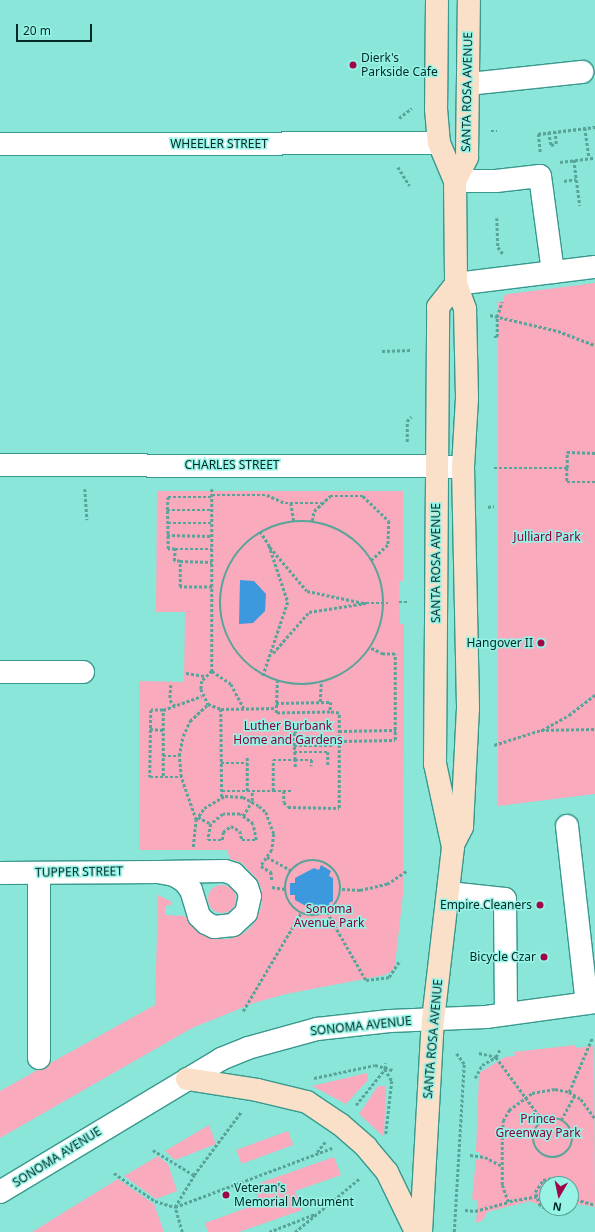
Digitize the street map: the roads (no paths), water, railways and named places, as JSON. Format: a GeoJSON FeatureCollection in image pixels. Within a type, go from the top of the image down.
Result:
{"type":"FeatureCollection","features":[{"type":"Feature","properties":{"kind":"main road","name":"SANTA ROSA AVENUE"},"geometry":{"type":"LineString","coordinates":[[437,0],[436,109],[439,143],[455,181],[456,284],[465,309],[467,398],[463,467],[468,708],[462,827],[453,847]]}},
{"type":"Feature","properties":{"kind":"main road","name":"SANTA ROSA AVENUE"},"geometry":{"type":"LineString","coordinates":[[455,181],[467,156],[470,84],[469,0]]}},
{"type":"Feature","properties":{"kind":"main road","name":"SANTA ROSA AVENUE"},"geometry":{"type":"LineString","coordinates":[[421,1232],[433,1020],[449,893],[453,847],[435,764],[438,307],[456,284]]}},
{"type":"Feature","properties":{"kind":"main road"},"geometry":{"type":"LineString","coordinates":[[187,1079],[258,1090],[307,1102],[335,1120],[366,1147],[387,1172],[416,1232]]}},
{"type":"Feature","properties":{"kind":"street"},"geometry":{"type":"LineString","coordinates":[[470,84],[582,72]]}},
{"type":"Feature","properties":{"kind":"street","name":"WHEELER STREET"},"geometry":{"type":"LineString","coordinates":[[0,144],[439,143]]}},
{"type":"Feature","properties":{"kind":"street"},"geometry":{"type":"LineString","coordinates":[[455,181],[496,181],[540,176],[553,272]]}},
{"type":"Feature","properties":{"kind":"street"},"geometry":{"type":"LineString","coordinates":[[456,284],[595,267]]}},
{"type":"Feature","properties":{"kind":"street","name":"CHARLES STREET"},"geometry":{"type":"LineString","coordinates":[[0,465],[463,467]]}},
{"type":"Feature","properties":{"kind":"street"},"geometry":{"type":"LineString","coordinates":[[0,672],[83,672]]}},
{"type":"Feature","properties":{"kind":"street"},"geometry":{"type":"LineString","coordinates":[[567,826],[591,1002]]}},
{"type":"Feature","properties":{"kind":"street","name":"TUPPER STREET"},"geometry":{"type":"LineString","coordinates":[[0,873],[159,872]]}},
{"type":"Feature","properties":{"kind":"street"},"geometry":{"type":"LineString","coordinates":[[39,1058],[40,873]]}},
{"type":"Feature","properties":{"kind":"street"},"geometry":{"type":"LineString","coordinates":[[449,893],[505,899],[506,1014]]}},
{"type":"Feature","properties":{"kind":"street","name":"SONOMA AVENUE"},"geometry":{"type":"LineString","coordinates":[[0,1192],[221,1058],[317,1029],[506,1014],[591,1002]]}},
{"type":"Feature","properties":{"kind":"water"},"geometry":{"type":"Polygon","coordinates":[[[240,580],[254,581],[266,594],[265,611],[253,623],[239,624],[240,580]]]}},
{"type":"Feature","properties":{"kind":"water"},"geometry":{"type":"Polygon","coordinates":[[[321,865],[331,871],[329,876],[333,878],[333,901],[329,903],[331,908],[321,914],[319,909],[315,911],[295,900],[295,895],[290,895],[290,883],[295,883],[295,878],[314,868],[319,870],[321,865]]]}},
{"type":"Feature","properties":{"kind":"place","name":"Dierk's Parkside Cafe"},"geometry":{"type":"Point","coordinates":[353,65]}},
{"type":"Feature","properties":{"kind":"place","name":"Hangover II"},"geometry":{"type":"Point","coordinates":[541,643]}},
{"type":"Feature","properties":{"kind":"place","name":"Empire Cleaners"},"geometry":{"type":"Point","coordinates":[540,905]}},
{"type":"Feature","properties":{"kind":"place","name":"Bicycle Czar"},"geometry":{"type":"Point","coordinates":[544,957]}},
{"type":"Feature","properties":{"kind":"place","name":"Veteran's Memorial Monument"},"geometry":{"type":"Point","coordinates":[226,1195]}},
{"type":"Feature","properties":{"kind":"park label","name":"Julliard Park"},"geometry":{"type":"Point","coordinates":[547,537]}},
{"type":"Feature","properties":{"kind":"park label","name":"Luther Burbank Home and Gardens"},"geometry":{"type":"Point","coordinates":[288,733]}},
{"type":"Feature","properties":{"kind":"park label","name":"Sonoma Avenue Park"},"geometry":{"type":"Point","coordinates":[329,916]}},
{"type":"Feature","properties":{"kind":"park label","name":"Prince Greenway Park"},"geometry":{"type":"Point","coordinates":[538,1126]}}]}
